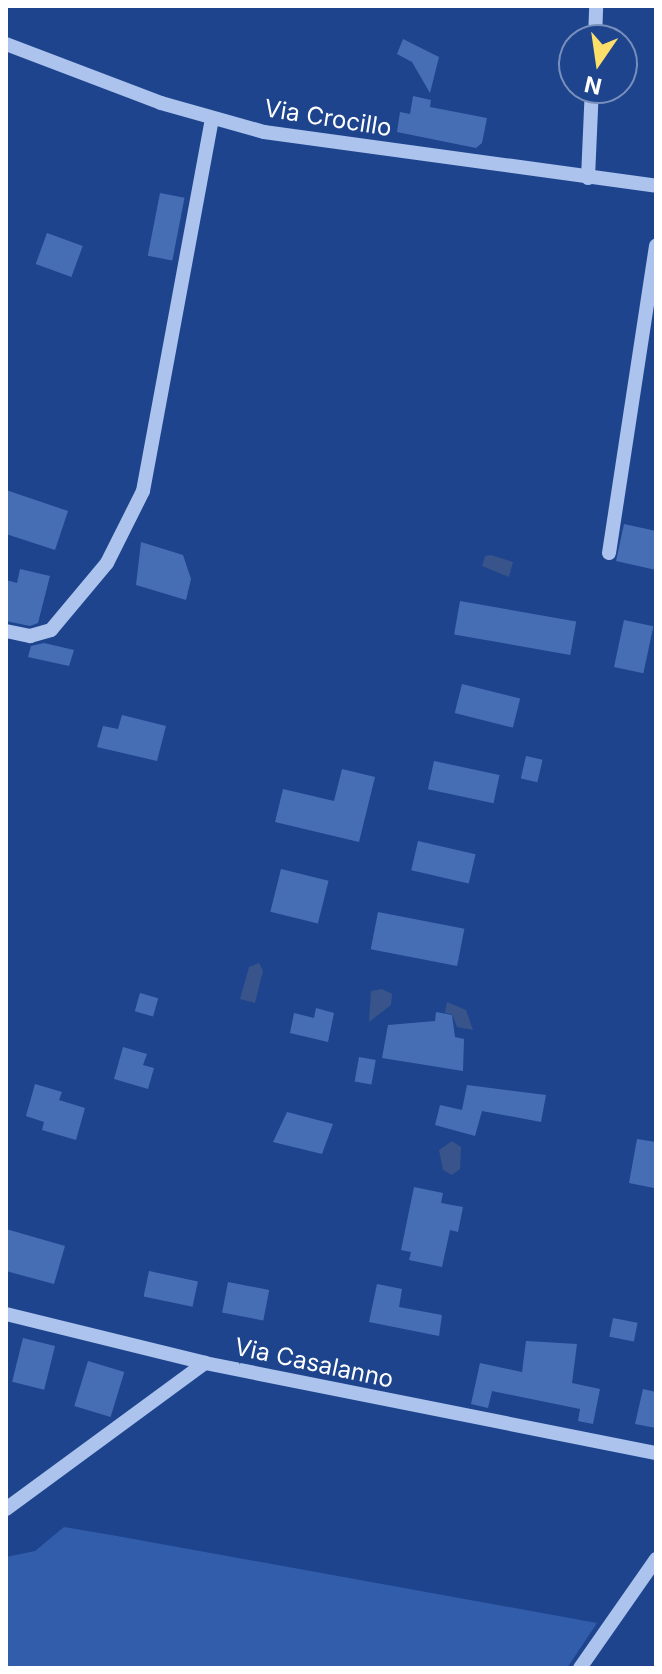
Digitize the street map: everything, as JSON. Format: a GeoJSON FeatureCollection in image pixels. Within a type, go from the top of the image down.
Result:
{"type":"FeatureCollection","features":[{"type":"Feature","properties":{"kind":"street","name":"Via Crocillo"},"geometry":{"type":"LineString","coordinates":[[6,44],[212,118],[264,132],[656,186]]}},
{"type":"Feature","properties":{"kind":"street"},"geometry":{"type":"LineString","coordinates":[[588,178],[591,104]]}},
{"type":"Feature","properties":{"kind":"street"},"geometry":{"type":"LineString","coordinates":[[6,631],[30,636],[51,630],[107,563],[143,491],[212,118]]}},
{"type":"Feature","properties":{"kind":"street"},"geometry":{"type":"LineString","coordinates":[[609,553],[656,246]]}},
{"type":"Feature","properties":{"kind":"street"},"geometry":{"type":"LineString","coordinates":[[6,1314],[205,1363]]}},
{"type":"Feature","properties":{"kind":"street","name":"Via Casalanno"},"geometry":{"type":"LineString","coordinates":[[6,1509],[205,1363],[656,1453]]}},
{"type":"Feature","properties":{"kind":"street"},"geometry":{"type":"LineString","coordinates":[[580,1668],[656,1559]]}},
{"type":"Feature","properties":{"kind":"shaded area"},"geometry":{"type":"Polygon","coordinates":[[[485,556],[513,562],[509,577],[482,566],[485,556]]]}},
{"type":"Feature","properties":{"kind":"shaded area"},"geometry":{"type":"Polygon","coordinates":[[[259,963],[263,971],[255,1003],[240,999],[249,967],[259,963]]]}},
{"type":"Feature","properties":{"kind":"shaded area"},"geometry":{"type":"Polygon","coordinates":[[[382,989],[392,994],[391,1005],[369,1022],[371,991],[382,989]]]}},
{"type":"Feature","properties":{"kind":"shaded area"},"geometry":{"type":"Polygon","coordinates":[[[447,1002],[466,1010],[473,1030],[457,1027],[452,1014],[445,1013],[447,1002]]]}},
{"type":"Feature","properties":{"kind":"shaded area"},"geometry":{"type":"Polygon","coordinates":[[[452,1141],[461,1147],[460,1169],[452,1175],[443,1170],[439,1150],[452,1141]]]}},
{"type":"Feature","properties":{"kind":"shaded area"},"geometry":{"type":"Polygon","coordinates":[[[64,1527],[597,1623],[567,1668],[6,1668],[6,1557],[35,1551],[64,1527]]]}},
{"type":"Feature","properties":{"kind":"building"},"geometry":{"type":"Polygon","coordinates":[[[403,39],[439,57],[430,93],[412,62],[397,54],[403,39]]]}},
{"type":"Feature","properties":{"kind":"building"},"geometry":{"type":"Polygon","coordinates":[[[413,96],[431,100],[430,107],[487,118],[482,143],[476,148],[397,132],[400,112],[410,114],[413,96]]]}},
{"type":"Feature","properties":{"kind":"building"},"geometry":{"type":"Polygon","coordinates":[[[160,193],[185,198],[172,261],[148,256],[160,193]]]}},
{"type":"Feature","properties":{"kind":"building"},"geometry":{"type":"Polygon","coordinates":[[[47,233],[83,246],[71,277],[36,264],[47,233]]]}},
{"type":"Feature","properties":{"kind":"building"},"geometry":{"type":"Polygon","coordinates":[[[6,490],[68,511],[55,550],[6,534],[6,490]]]}},
{"type":"Feature","properties":{"kind":"building"},"geometry":{"type":"Polygon","coordinates":[[[624,524],[656,531],[656,570],[616,561],[624,524]]]}},
{"type":"Feature","properties":{"kind":"building"},"geometry":{"type":"Polygon","coordinates":[[[141,542],[183,555],[191,579],[186,600],[136,585],[141,542]]]}},
{"type":"Feature","properties":{"kind":"building"},"geometry":{"type":"Polygon","coordinates":[[[20,569],[50,576],[38,623],[30,626],[6,621],[6,580],[17,583],[20,569]]]}},
{"type":"Feature","properties":{"kind":"building"},"geometry":{"type":"Polygon","coordinates":[[[460,601],[576,621],[570,655],[454,634],[460,601]]]}},
{"type":"Feature","properties":{"kind":"building"},"geometry":{"type":"Polygon","coordinates":[[[624,620],[653,626],[643,673],[614,667],[624,620]]]}},
{"type":"Feature","properties":{"kind":"building"},"geometry":{"type":"Polygon","coordinates":[[[44,643],[74,650],[69,666],[28,657],[31,646],[44,643]]]}},
{"type":"Feature","properties":{"kind":"building"},"geometry":{"type":"Polygon","coordinates":[[[462,684],[520,699],[513,728],[455,713],[462,684]]]}},
{"type":"Feature","properties":{"kind":"building"},"geometry":{"type":"Polygon","coordinates":[[[122,715],[166,726],[157,761],[97,747],[103,726],[118,729],[122,715]]]}},
{"type":"Feature","properties":{"kind":"building"},"geometry":{"type":"Polygon","coordinates":[[[526,756],[543,760],[537,782],[521,778],[526,756]]]}},
{"type":"Feature","properties":{"kind":"building"},"geometry":{"type":"Polygon","coordinates":[[[434,761],[500,775],[494,803],[428,789],[434,761]]]}},
{"type":"Feature","properties":{"kind":"building"},"geometry":{"type":"Polygon","coordinates":[[[342,769],[375,777],[359,842],[275,822],[283,789],[334,801],[342,769]]]}},
{"type":"Feature","properties":{"kind":"building"},"geometry":{"type":"Polygon","coordinates":[[[418,841],[475,854],[469,884],[411,870],[418,841]]]}},
{"type":"Feature","properties":{"kind":"building"},"geometry":{"type":"Polygon","coordinates":[[[281,869],[329,881],[318,924],[270,912],[281,869]]]}},
{"type":"Feature","properties":{"kind":"building"},"geometry":{"type":"Polygon","coordinates":[[[378,912],[464,929],[457,966],[371,949],[378,912]]]}},
{"type":"Feature","properties":{"kind":"building"},"geometry":{"type":"Polygon","coordinates":[[[140,993],[158,998],[153,1017],[135,1011],[140,993]]]}},
{"type":"Feature","properties":{"kind":"building"},"geometry":{"type":"Polygon","coordinates":[[[316,1008],[334,1013],[328,1042],[290,1033],[294,1013],[314,1018],[316,1008]]]}},
{"type":"Feature","properties":{"kind":"building"},"geometry":{"type":"Polygon","coordinates":[[[436,1012],[452,1015],[455,1037],[464,1039],[463,1071],[382,1058],[388,1025],[435,1021],[436,1012]]]}},
{"type":"Feature","properties":{"kind":"building"},"geometry":{"type":"Polygon","coordinates":[[[123,1047],[147,1054],[143,1065],[154,1068],[148,1089],[114,1079],[123,1047]]]}},
{"type":"Feature","properties":{"kind":"building"},"geometry":{"type":"Polygon","coordinates":[[[359,1057],[376,1060],[371,1085],[355,1082],[359,1057]]]}},
{"type":"Feature","properties":{"kind":"building"},"geometry":{"type":"Polygon","coordinates":[[[35,1084],[62,1092],[59,1100],[85,1108],[76,1140],[42,1130],[44,1122],[26,1116],[35,1084]]]}},
{"type":"Feature","properties":{"kind":"building"},"geometry":{"type":"Polygon","coordinates":[[[467,1085],[546,1095],[541,1122],[482,1111],[475,1136],[435,1125],[440,1105],[462,1110],[467,1085]]]}},
{"type":"Feature","properties":{"kind":"building"},"geometry":{"type":"Polygon","coordinates":[[[287,1112],[333,1124],[322,1154],[273,1142],[287,1112]]]}},
{"type":"Feature","properties":{"kind":"building"},"geometry":{"type":"Polygon","coordinates":[[[637,1139],[656,1142],[654,1188],[629,1183],[637,1139]]]}},
{"type":"Feature","properties":{"kind":"building"},"geometry":{"type":"Polygon","coordinates":[[[414,1187],[443,1193],[441,1203],[463,1207],[458,1232],[450,1230],[442,1267],[409,1260],[411,1252],[401,1250],[414,1187]]]}},
{"type":"Feature","properties":{"kind":"building"},"geometry":{"type":"Polygon","coordinates":[[[6,1229],[65,1246],[54,1284],[6,1271],[6,1229]]]}},
{"type":"Feature","properties":{"kind":"building"},"geometry":{"type":"Polygon","coordinates":[[[149,1271],[198,1281],[193,1307],[144,1296],[149,1271]]]}},
{"type":"Feature","properties":{"kind":"building"},"geometry":{"type":"Polygon","coordinates":[[[228,1282],[269,1290],[263,1320],[222,1312],[228,1282]]]}},
{"type":"Feature","properties":{"kind":"building"},"geometry":{"type":"Polygon","coordinates":[[[377,1284],[402,1289],[399,1307],[442,1315],[439,1336],[369,1322],[377,1284]]]}},
{"type":"Feature","properties":{"kind":"building"},"geometry":{"type":"Polygon","coordinates":[[[613,1318],[638,1323],[634,1341],[609,1337],[613,1318]]]}},
{"type":"Feature","properties":{"kind":"building"},"geometry":{"type":"Polygon","coordinates":[[[23,1338],[55,1346],[44,1390],[12,1382],[23,1338]]]}},
{"type":"Feature","properties":{"kind":"building"},"geometry":{"type":"Polygon","coordinates":[[[526,1341],[577,1344],[572,1383],[600,1389],[593,1424],[578,1421],[580,1409],[492,1391],[488,1408],[471,1404],[480,1363],[522,1372],[526,1341]]]}},
{"type":"Feature","properties":{"kind":"building"},"geometry":{"type":"Polygon","coordinates":[[[88,1361],[124,1372],[111,1417],[74,1406],[88,1361]]]}},
{"type":"Feature","properties":{"kind":"building"},"geometry":{"type":"Polygon","coordinates":[[[643,1389],[656,1392],[656,1428],[635,1424],[643,1389]]]}}]}
